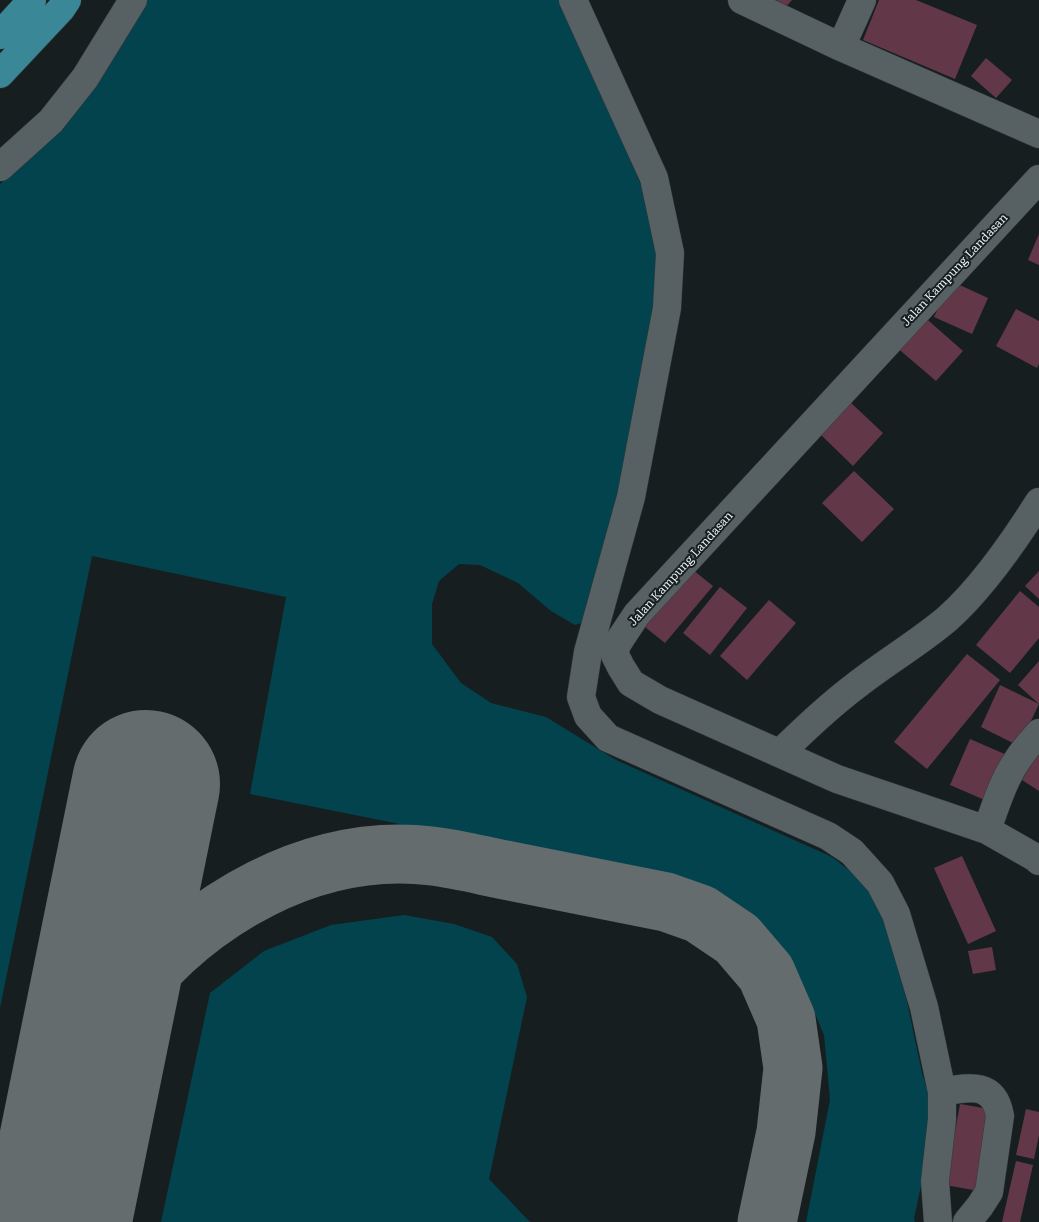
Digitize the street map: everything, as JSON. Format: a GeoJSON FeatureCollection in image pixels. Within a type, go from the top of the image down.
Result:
{"type":"FeatureCollection","features":[{"type":"Feature","properties":{"kind":"main road"},"geometry":{"type":"LineString","coordinates":[[0,35],[32,0]]}},
{"type":"Feature","properties":{"kind":"main road"},"geometry":{"type":"LineString","coordinates":[[0,74],[61,9],[67,0]]}},
{"type":"Feature","properties":{"kind":"street"},"geometry":{"type":"LineString","coordinates":[[0,167],[51,122],[85,78],[133,0]]}},
{"type":"Feature","properties":{"kind":"street"},"geometry":{"type":"LineString","coordinates":[[574,0],[654,178],[670,253],[667,308],[632,497],[588,652],[581,697],[588,716],[608,738],[828,836],[852,852],[880,883],[896,914],[924,1006],[942,1092],[942,1119],[935,1182],[938,1222]]}},
{"type":"Feature","properties":{"kind":"street"},"geometry":{"type":"LineString","coordinates":[[742,0],[841,47],[1039,134]]}},
{"type":"Feature","properties":{"kind":"street"},"geometry":{"type":"LineString","coordinates":[[841,47],[862,0]]}},
{"type":"Feature","properties":{"kind":"street","name":"Jalan Kampung Landasan"},"geometry":{"type":"LineString","coordinates":[[1039,179],[637,614],[616,646],[615,655],[620,667],[631,682],[660,700],[781,752],[837,779],[987,830],[1039,861]]}},
{"type":"Feature","properties":{"kind":"street"},"geometry":{"type":"LineString","coordinates":[[781,752],[828,707],[947,618],[981,582],[1023,529],[1039,502]]}},
{"type":"Feature","properties":{"kind":"street"},"geometry":{"type":"LineString","coordinates":[[987,830],[1002,787],[1012,767],[1039,733]]}},
{"type":"Feature","properties":{"kind":"street"},"geometry":{"type":"LineString","coordinates":[[942,1092],[976,1088],[988,1092],[998,1105],[1000,1116],[989,1192],[968,1222]]}},
{"type":"Feature","properties":{"kind":"shaded area"},"geometry":{"type":"Polygon","coordinates":[[[145,0],[562,0],[643,190],[657,247],[662,285],[591,620],[575,625],[551,611],[518,583],[480,565],[459,564],[439,581],[432,604],[432,644],[461,683],[491,703],[546,717],[616,760],[832,857],[859,878],[880,908],[894,940],[922,1073],[934,1110],[915,1222],[806,1222],[830,1100],[824,1035],[803,985],[768,937],[711,894],[659,876],[250,794],[286,597],[92,556],[0,1008],[0,184],[63,129],[96,84],[145,0]]]}},
{"type":"Feature","properties":{"kind":"shaded area"},"geometry":{"type":"Polygon","coordinates":[[[404,915],[454,924],[492,937],[517,964],[527,997],[489,1179],[530,1222],[161,1222],[210,993],[264,951],[331,925],[404,915]]]}},
{"type":"Feature","properties":{"kind":"building"},"geometry":{"type":"Polygon","coordinates":[[[776,0],[792,0],[785,8],[776,0]]]}},
{"type":"Feature","properties":{"kind":"building"},"geometry":{"type":"Polygon","coordinates":[[[879,0],[916,0],[977,25],[955,79],[863,40],[879,0]]]}},
{"type":"Feature","properties":{"kind":"building"},"geometry":{"type":"Polygon","coordinates":[[[986,58],[1012,80],[996,98],[971,76],[986,58]]]}},
{"type":"Feature","properties":{"kind":"building"},"geometry":{"type":"Polygon","coordinates":[[[1039,234],[1039,265],[1028,260],[1039,234]]]}},
{"type":"Feature","properties":{"kind":"building"},"geometry":{"type":"Polygon","coordinates":[[[951,281],[988,298],[972,334],[934,317],[951,281]]]}},
{"type":"Feature","properties":{"kind":"building"},"geometry":{"type":"Polygon","coordinates":[[[1016,309],[1039,321],[1039,364],[1037,368],[996,346],[1016,309]]]}},
{"type":"Feature","properties":{"kind":"building"},"geometry":{"type":"Polygon","coordinates":[[[921,314],[963,351],[936,381],[894,345],[921,314]]]}},
{"type":"Feature","properties":{"kind":"building"},"geometry":{"type":"Polygon","coordinates":[[[849,401],[883,433],[853,466],[819,433],[849,401]]]}},
{"type":"Feature","properties":{"kind":"building"},"geometry":{"type":"Polygon","coordinates":[[[854,471],[894,509],[862,542],[822,503],[854,471]]]}},
{"type":"Feature","properties":{"kind":"building"},"geometry":{"type":"Polygon","coordinates":[[[688,566],[713,586],[665,643],[640,623],[688,566]]]}},
{"type":"Feature","properties":{"kind":"building"},"geometry":{"type":"Polygon","coordinates":[[[1039,571],[1039,599],[1025,586],[1039,571]]]}},
{"type":"Feature","properties":{"kind":"building"},"geometry":{"type":"Polygon","coordinates":[[[720,587],[747,608],[710,655],[683,633],[720,587]]]}},
{"type":"Feature","properties":{"kind":"building"},"geometry":{"type":"Polygon","coordinates":[[[1020,591],[1039,607],[1039,638],[1010,673],[976,645],[1020,591]]]}},
{"type":"Feature","properties":{"kind":"building"},"geometry":{"type":"Polygon","coordinates":[[[769,600],[796,623],[747,680],[720,656],[769,600]]]}},
{"type":"Feature","properties":{"kind":"building"},"geometry":{"type":"Polygon","coordinates":[[[967,654],[1000,680],[927,769],[894,742],[967,654]]]}},
{"type":"Feature","properties":{"kind":"building"},"geometry":{"type":"Polygon","coordinates":[[[1039,661],[1039,704],[1018,685],[1039,661]]]}},
{"type":"Feature","properties":{"kind":"building"},"geometry":{"type":"Polygon","coordinates":[[[1000,685],[1039,704],[1019,746],[981,727],[1000,685]]]}},
{"type":"Feature","properties":{"kind":"building"},"geometry":{"type":"Polygon","coordinates":[[[970,739],[1007,755],[987,801],[950,785],[970,739]]]}},
{"type":"Feature","properties":{"kind":"building"},"geometry":{"type":"Polygon","coordinates":[[[1039,752],[1039,791],[1022,780],[1039,752]]]}},
{"type":"Feature","properties":{"kind":"building"},"geometry":{"type":"Polygon","coordinates":[[[962,856],[996,931],[968,944],[934,868],[962,856]]]}},
{"type":"Feature","properties":{"kind":"building"},"geometry":{"type":"Polygon","coordinates":[[[992,947],[996,970],[973,974],[968,951],[992,947]]]}},
{"type":"Feature","properties":{"kind":"building"},"geometry":{"type":"Polygon","coordinates":[[[960,1104],[995,1110],[979,1191],[945,1185],[960,1104]]]}},
{"type":"Feature","properties":{"kind":"building"},"geometry":{"type":"Polygon","coordinates":[[[1026,1109],[1039,1112],[1039,1135],[1034,1159],[1016,1155],[1026,1109]]]}},
{"type":"Feature","properties":{"kind":"building"},"geometry":{"type":"Polygon","coordinates":[[[1016,1161],[1033,1165],[1020,1222],[1002,1222],[1016,1161]]]}},
{"type":"Feature","properties":{"kind":"taxiway"},"geometry":{"type":"LineString","coordinates":[[85,1081],[104,1039],[121,1008],[156,967],[188,937],[223,911],[262,889],[302,871],[344,860],[388,854],[432,856],[666,902],[700,914],[737,939],[766,973],[786,1019],[793,1068],[786,1132],[767,1222]]}},
{"type":"Feature","properties":{"kind":"runway"},"geometry":{"type":"LineString","coordinates":[[57,1222],[146,784]]}}]}
